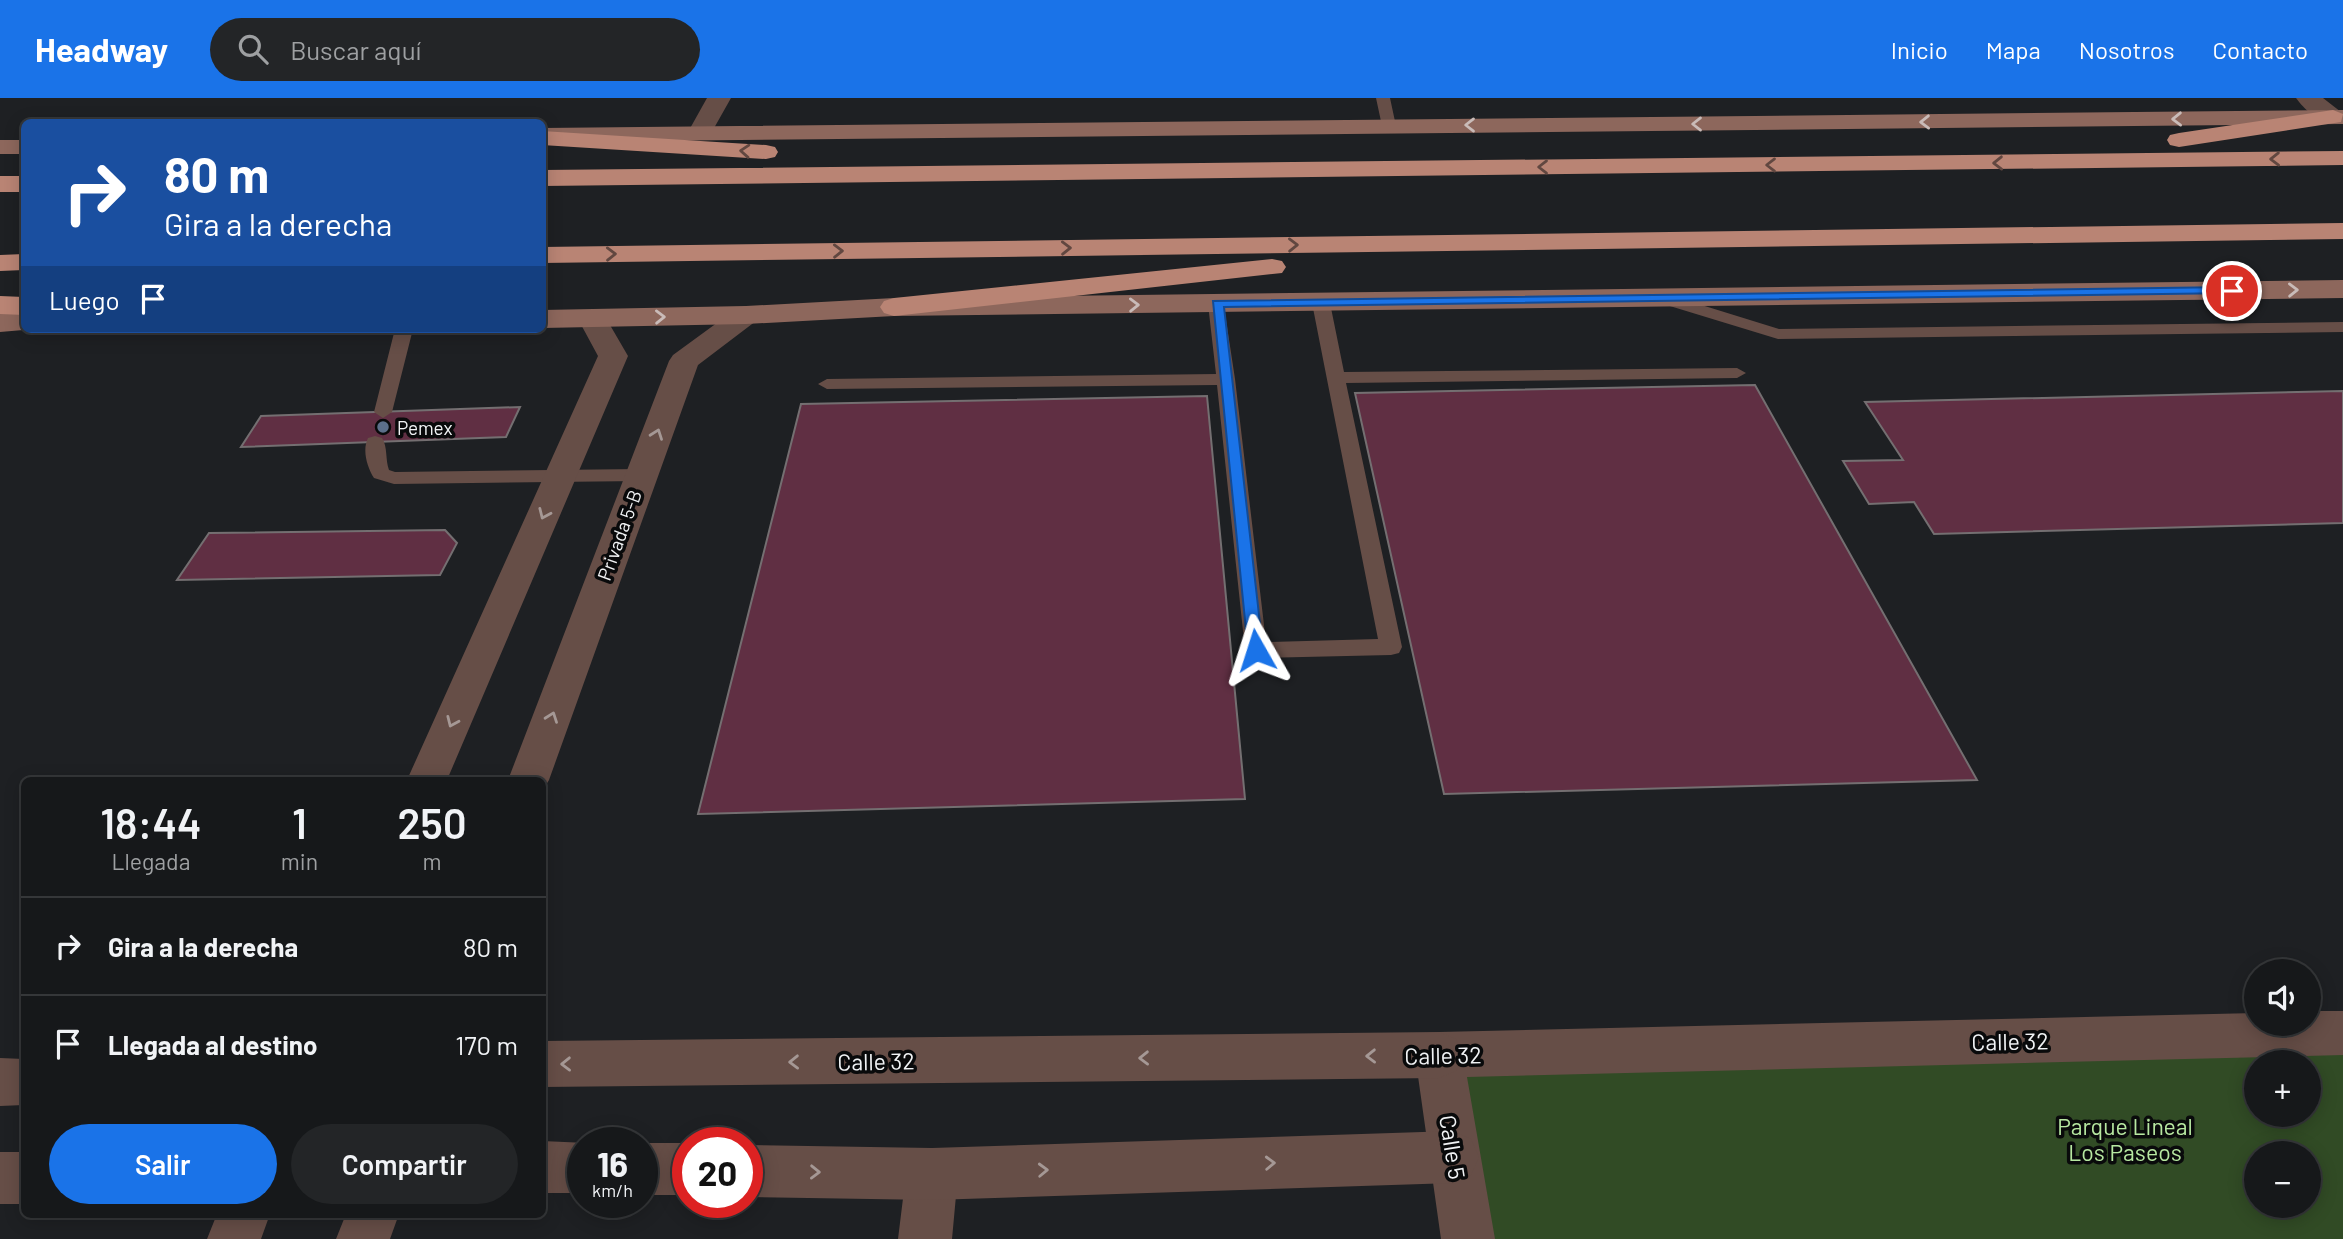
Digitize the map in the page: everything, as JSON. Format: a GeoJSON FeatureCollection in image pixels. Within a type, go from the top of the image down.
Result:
{"type":"FeatureCollection","features":[{"type":"Feature","properties":{"kind":"highway"},"geometry":{"type":"LineString","coordinates":[[2045,162],[2338,117]]}},
{"type":"Feature","properties":{"kind":"highway"},"geometry":{"type":"LineString","coordinates":[[546,136],[1058,171]]}},
{"type":"Feature","properties":{"kind":"highway"},"geometry":{"type":"LineString","coordinates":[[546,178],[2343,158]]}},
{"type":"Feature","properties":{"kind":"highway"},"geometry":{"type":"LineString","coordinates":[[0,184],[21,184]]}},
{"type":"Feature","properties":{"kind":"highway"},"geometry":{"type":"LineString","coordinates":[[546,255],[2343,231]]}},
{"type":"Feature","properties":{"kind":"highway"},"geometry":{"type":"LineString","coordinates":[[894,307],[1535,241]]}},
{"type":"Feature","properties":{"kind":"highway"},"geometry":{"type":"LineString","coordinates":[[0,262],[21,262]]}},
{"type":"Feature","properties":{"kind":"highway"},"geometry":{"type":"LineString","coordinates":[[0,305],[21,306]]}},
{"type":"Feature","properties":{"kind":"main road"},"geometry":{"type":"LineString","coordinates":[[546,136],[700,132],[2338,117]]}},
{"type":"Feature","properties":{"kind":"main road"},"geometry":{"type":"LineString","coordinates":[[0,148],[21,147]]}},
{"type":"Feature","properties":{"kind":"main road"},"geometry":{"type":"LineString","coordinates":[[546,319],[746,315],[894,307],[2343,289]]}},
{"type":"Feature","properties":{"kind":"main road"},"geometry":{"type":"LineString","coordinates":[[0,323],[21,323]]}},
{"type":"Feature","properties":{"kind":"street"},"geometry":{"type":"LineString","coordinates":[[700,132],[719,98]]}},
{"type":"Feature","properties":{"kind":"street"},"geometry":{"type":"LineString","coordinates":[[2308,98],[2338,117]]}},
{"type":"Feature","properties":{"kind":"street","name":"Privada 5-B"},"geometry":{"type":"LineString","coordinates":[[529,777],[684,361],[746,315]]}},
{"type":"Feature","properties":{"kind":"street"},"geometry":{"type":"LineString","coordinates":[[428,777],[613,356],[593,318]]}},
{"type":"Feature","properties":{"kind":"street","name":"Calle 32"},"geometry":{"type":"LineString","coordinates":[[546,1064],[1439,1055],[2343,1034]]}},
{"type":"Feature","properties":{"kind":"street","name":"Calle 5"},"geometry":{"type":"LineString","coordinates":[[1439,1055],[1468,1239]]}},
{"type":"Feature","properties":{"kind":"street"},"geometry":{"type":"LineString","coordinates":[[0,1083],[21,1082]]}},
{"type":"Feature","properties":{"kind":"street"},"geometry":{"type":"LineString","coordinates":[[763,1171],[932,1174],[1453,1157]]}},
{"type":"Feature","properties":{"kind":"street"},"geometry":{"type":"LineString","coordinates":[[546,1167],[567,1167]]}},
{"type":"Feature","properties":{"kind":"street"},"geometry":{"type":"LineString","coordinates":[[925,1239],[932,1174]]}},
{"type":"Feature","properties":{"kind":"street"},"geometry":{"type":"LineString","coordinates":[[0,1178],[21,1178]]}},
{"type":"Feature","properties":{"kind":"street"},"geometry":{"type":"LineString","coordinates":[[233,1239],[242,1218]]}},
{"type":"Feature","properties":{"kind":"street"},"geometry":{"type":"LineString","coordinates":[[363,1239],[371,1218]]}},
{"type":"Feature","properties":{"kind":"lane"},"geometry":{"type":"LineString","coordinates":[[1383,98],[1389,126]]}},
{"type":"Feature","properties":{"kind":"lane"},"geometry":{"type":"LineString","coordinates":[[1666,299],[1777,334],[2343,327]]}},
{"type":"Feature","properties":{"kind":"lane"},"geometry":{"type":"LineString","coordinates":[[1217,304],[1256,650],[1391,647],[1321,303]]}},
{"type":"Feature","properties":{"kind":"lane"},"geometry":{"type":"LineString","coordinates":[[383,412],[403,333]]}},
{"type":"Feature","properties":{"kind":"lane"},"geometry":{"type":"LineString","coordinates":[[1336,378],[1737,373]]}},
{"type":"Feature","properties":{"kind":"lane"},"geometry":{"type":"LineString","coordinates":[[827,384],[1226,379]]}},
{"type":"Feature","properties":{"kind":"lane"},"geometry":{"type":"LineString","coordinates":[[375,442],[376,463],[381,474],[394,478],[641,475]]}},
{"type":"Feature","properties":{"kind":"green space","name":"Parque Lineal Los Paseos"},"geometry":{"type":"Polygon","coordinates":[[[2343,1033],[2343,1239],[1478,1239],[1439,1055],[2244,1035],[2321,1036],[2321,1034],[2343,1033]]]}},
{"type":"Feature","properties":{"kind":"building"},"geometry":{"type":"Polygon","coordinates":[[[1755,385],[1977,780],[1444,794],[1355,393],[1755,385]]]}},
{"type":"Feature","properties":{"kind":"building"},"geometry":{"type":"Polygon","coordinates":[[[2343,391],[2343,523],[1934,534],[1914,502],[1869,504],[1843,461],[1903,460],[1865,402],[2343,391]]]}},
{"type":"Feature","properties":{"kind":"building"},"geometry":{"type":"Polygon","coordinates":[[[1207,396],[1245,799],[698,814],[801,404],[1207,396]]]}},
{"type":"Feature","properties":{"kind":"building","name":"Pemex"},"geometry":{"type":"Polygon","coordinates":[[[520,407],[506,437],[241,447],[261,416],[520,407]]]}},
{"type":"Feature","properties":{"kind":"building"},"geometry":{"type":"Polygon","coordinates":[[[445,530],[457,543],[440,575],[177,580],[209,533],[445,530]]]}},
{"type":"Feature","properties":{"kind":"place","name":"Pemex"},"geometry":{"type":"Point","coordinates":[383,427]}},
{"type":"Feature","properties":{"kind":"route"},"geometry":{"type":"LineString","coordinates":[[1256,650],[1217,304],[2232,291]]}}]}
